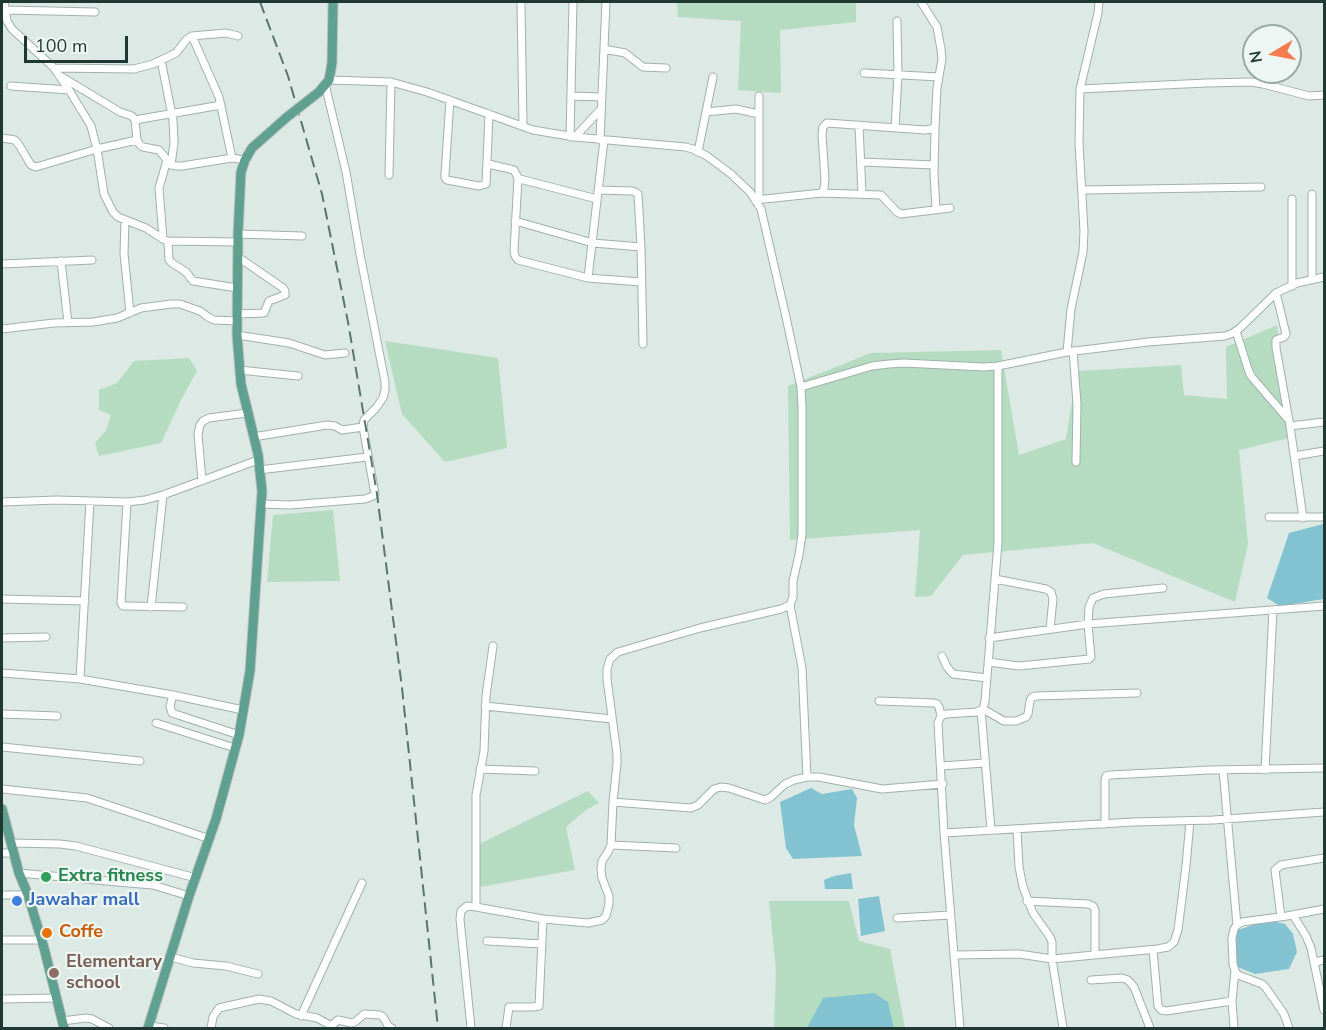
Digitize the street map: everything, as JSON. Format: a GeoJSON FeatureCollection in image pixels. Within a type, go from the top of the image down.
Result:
{"type":"FeatureCollection","features":[{"type":"Feature","properties":{"kind":"main road"},"geometry":{"type":"LineString","coordinates":[[149,1027],[189,896],[216,819],[239,735],[250,671],[262,491],[259,465],[239,370],[237,288],[241,172],[252,148],[319,92],[327,82],[332,63],[333,2]]}},
{"type":"Feature","properties":{"kind":"main road"},"geometry":{"type":"LineString","coordinates":[[2,809],[19,873],[41,940],[63,1025]]}},
{"type":"Feature","properties":{"kind":"street"},"geometry":{"type":"LineString","coordinates":[[521,2],[523,126]]}},
{"type":"Feature","properties":{"kind":"street"},"geometry":{"type":"LineString","coordinates":[[572,137],[573,2]]}},
{"type":"Feature","properties":{"kind":"street"},"geometry":{"type":"LineString","coordinates":[[588,278],[602,140],[601,109],[606,2]]}},
{"type":"Feature","properties":{"kind":"street"},"geometry":{"type":"LineString","coordinates":[[921,2],[937,27],[942,60],[935,127],[936,209]]}},
{"type":"Feature","properties":{"kind":"street"},"geometry":{"type":"LineString","coordinates":[[1076,462],[1077,404],[1070,351],[1071,309],[1083,252],[1084,231],[1079,143],[1080,89],[1099,2]]}},
{"type":"Feature","properties":{"kind":"street"},"geometry":{"type":"LineString","coordinates":[[95,12],[4,6],[7,21],[12,29],[56,71],[120,112],[132,116],[135,120],[137,140],[143,147],[159,150],[169,162],[177,166],[232,158],[245,160]]}},
{"type":"Feature","properties":{"kind":"street"},"geometry":{"type":"LineString","coordinates":[[896,128],[897,21]]}},
{"type":"Feature","properties":{"kind":"street"},"geometry":{"type":"LineString","coordinates":[[56,71],[134,69],[153,64],[176,53],[192,36],[226,33],[238,36]]}},
{"type":"Feature","properties":{"kind":"street"},"geometry":{"type":"LineString","coordinates":[[192,36],[215,86],[232,158]]}},
{"type":"Feature","properties":{"kind":"street"},"geometry":{"type":"LineString","coordinates":[[604,49],[625,53],[643,67],[666,68]]}},
{"type":"Feature","properties":{"kind":"street"},"geometry":{"type":"LineString","coordinates":[[161,60],[172,114],[174,143],[159,188],[169,260],[186,272],[193,281],[237,288]]}},
{"type":"Feature","properties":{"kind":"street"},"geometry":{"type":"LineString","coordinates":[[56,71],[90,126],[97,149],[104,194],[118,217],[146,228],[166,240],[302,236]]}},
{"type":"Feature","properties":{"kind":"street"},"geometry":{"type":"LineString","coordinates":[[864,73],[939,77]]}},
{"type":"Feature","properties":{"kind":"street"},"geometry":{"type":"LineString","coordinates":[[696,151],[713,78]]}},
{"type":"Feature","properties":{"kind":"street"},"geometry":{"type":"LineString","coordinates":[[261,504],[290,505],[365,499],[375,494],[363,427],[364,420],[376,408],[386,390],[327,82],[391,82],[552,134],[684,147],[707,156],[731,174],[757,200]]}},
{"type":"Feature","properties":{"kind":"street"},"geometry":{"type":"LineString","coordinates":[[389,175],[391,82]]}},
{"type":"Feature","properties":{"kind":"street"},"geometry":{"type":"LineString","coordinates":[[1080,89],[1251,82],[1309,96],[1324,95]]}},
{"type":"Feature","properties":{"kind":"street"},"geometry":{"type":"LineString","coordinates":[[11,86],[69,90]]}},
{"type":"Feature","properties":{"kind":"street"},"geometry":{"type":"LineString","coordinates":[[571,96],[602,98]]}},
{"type":"Feature","properties":{"kind":"street"},"geometry":{"type":"LineString","coordinates":[[759,96],[757,200],[766,227],[801,387],[802,534],[790,605],[802,668],[807,777]]}},
{"type":"Feature","properties":{"kind":"street"},"geometry":{"type":"LineString","coordinates":[[450,100],[445,178],[451,182],[486,184],[489,114]]}},
{"type":"Feature","properties":{"kind":"street"},"geometry":{"type":"LineString","coordinates":[[135,120],[221,105]]}},
{"type":"Feature","properties":{"kind":"street"},"geometry":{"type":"LineString","coordinates":[[572,137],[601,109]]}},
{"type":"Feature","properties":{"kind":"street"},"geometry":{"type":"LineString","coordinates":[[706,112],[736,109],[759,114]]}},
{"type":"Feature","properties":{"kind":"street"},"geometry":{"type":"LineString","coordinates":[[822,193],[825,180],[822,134],[827,123],[925,130],[935,127]]}},
{"type":"Feature","properties":{"kind":"street"},"geometry":{"type":"LineString","coordinates":[[859,125],[862,194]]}},
{"type":"Feature","properties":{"kind":"street"},"geometry":{"type":"LineString","coordinates":[[2,138],[15,141],[31,165],[36,167],[137,140]]}},
{"type":"Feature","properties":{"kind":"street"},"geometry":{"type":"LineString","coordinates":[[861,162],[934,165]]}},
{"type":"Feature","properties":{"kind":"street"},"geometry":{"type":"LineString","coordinates":[[488,164],[514,170],[518,178],[514,251],[518,260],[588,278],[641,282]]}},
{"type":"Feature","properties":{"kind":"street"},"geometry":{"type":"LineString","coordinates":[[518,178],[597,199]]}},
{"type":"Feature","properties":{"kind":"street"},"geometry":{"type":"LineString","coordinates":[[1083,190],[1261,187]]}},
{"type":"Feature","properties":{"kind":"street"},"geometry":{"type":"LineString","coordinates":[[598,190],[632,191],[638,194],[643,344]]}},
{"type":"Feature","properties":{"kind":"street"},"geometry":{"type":"LineString","coordinates":[[757,200],[822,193],[862,194],[881,195],[901,214],[950,208]]}},
{"type":"Feature","properties":{"kind":"street"},"geometry":{"type":"LineString","coordinates":[[1312,194],[1312,280]]}},
{"type":"Feature","properties":{"kind":"street"},"geometry":{"type":"LineString","coordinates":[[1292,199],[1292,286]]}},
{"type":"Feature","properties":{"kind":"street"},"geometry":{"type":"LineString","coordinates":[[125,220],[124,254],[130,313]]}},
{"type":"Feature","properties":{"kind":"street"},"geometry":{"type":"LineString","coordinates":[[515,221],[593,243],[641,247]]}},
{"type":"Feature","properties":{"kind":"street"},"geometry":{"type":"LineString","coordinates":[[2,329],[104,321],[156,305],[180,304],[200,311],[214,320],[264,313],[269,301],[285,296],[285,291],[238,257]]}},
{"type":"Feature","properties":{"kind":"street"},"geometry":{"type":"LineString","coordinates":[[2,264],[92,260]]}},
{"type":"Feature","properties":{"kind":"street"},"geometry":{"type":"LineString","coordinates":[[61,261],[68,323]]}},
{"type":"Feature","properties":{"kind":"street"},"geometry":{"type":"LineString","coordinates":[[801,387],[872,366],[913,363],[998,366],[1070,351],[1225,336],[1236,331],[1276,293],[1324,277]]}},
{"type":"Feature","properties":{"kind":"street"},"geometry":{"type":"LineString","coordinates":[[1276,293],[1286,334],[1276,340],[1276,348],[1303,518]]}},
{"type":"Feature","properties":{"kind":"street"},"geometry":{"type":"LineString","coordinates":[[1236,331],[1251,376],[1289,423]]}},
{"type":"Feature","properties":{"kind":"street"},"geometry":{"type":"LineString","coordinates":[[237,335],[290,343],[325,355],[345,352]]}},
{"type":"Feature","properties":{"kind":"street"},"geometry":{"type":"LineString","coordinates":[[991,830],[982,710],[985,701],[998,543],[998,366]]}},
{"type":"Feature","properties":{"kind":"street"},"geometry":{"type":"LineString","coordinates":[[239,370],[298,376]]}},
{"type":"Feature","properties":{"kind":"street"},"geometry":{"type":"LineString","coordinates":[[202,481],[198,434],[200,425],[209,418],[247,413]]}},
{"type":"Feature","properties":{"kind":"street"},"geometry":{"type":"LineString","coordinates":[[1289,423],[1324,422]]}},
{"type":"Feature","properties":{"kind":"street"},"geometry":{"type":"LineString","coordinates":[[253,437],[327,425],[342,430],[363,427]]}},
{"type":"Feature","properties":{"kind":"street"},"geometry":{"type":"LineString","coordinates":[[1294,456],[1324,451]]}},
{"type":"Feature","properties":{"kind":"street"},"geometry":{"type":"LineString","coordinates":[[2,502],[57,500],[127,502],[163,495],[259,465],[367,457]]}},
{"type":"Feature","properties":{"kind":"street"},"geometry":{"type":"LineString","coordinates":[[151,607],[163,495]]}},
{"type":"Feature","properties":{"kind":"street"},"geometry":{"type":"LineString","coordinates":[[80,679],[90,501]]}},
{"type":"Feature","properties":{"kind":"street"},"geometry":{"type":"LineString","coordinates":[[127,502],[120,603],[123,606],[183,607]]}},
{"type":"Feature","properties":{"kind":"street"},"geometry":{"type":"LineString","coordinates":[[1269,517],[1324,517]]}},
{"type":"Feature","properties":{"kind":"street"},"geometry":{"type":"LineString","coordinates":[[995,579],[1051,592],[1053,599],[1050,629]]}},
{"type":"Feature","properties":{"kind":"street"},"geometry":{"type":"LineString","coordinates":[[988,662],[1019,666],[1089,659],[1091,657],[1089,607],[1094,598],[1163,588]]}},
{"type":"Feature","properties":{"kind":"street"},"geometry":{"type":"LineString","coordinates":[[2,599],[85,601]]}},
{"type":"Feature","properties":{"kind":"street"},"geometry":{"type":"LineString","coordinates":[[471,1029],[461,911],[467,906],[543,919],[588,922],[602,920],[606,916],[609,896],[601,868],[611,844],[617,754],[607,679],[610,659],[618,652],[790,605]]}},
{"type":"Feature","properties":{"kind":"street"},"geometry":{"type":"LineString","coordinates":[[989,638],[1088,624],[1324,606]]}},
{"type":"Feature","properties":{"kind":"street"},"geometry":{"type":"LineString","coordinates":[[1265,770],[1273,610]]}},
{"type":"Feature","properties":{"kind":"street"},"geometry":{"type":"LineString","coordinates":[[2,638],[46,638]]}},
{"type":"Feature","properties":{"kind":"street"},"geometry":{"type":"LineString","coordinates":[[476,907],[476,795],[485,741],[485,706],[493,646]]}},
{"type":"Feature","properties":{"kind":"street"},"geometry":{"type":"LineString","coordinates":[[942,656],[953,674],[987,678]]}},
{"type":"Feature","properties":{"kind":"street"},"geometry":{"type":"LineString","coordinates":[[2,673],[80,679],[243,710]]}},
{"type":"Feature","properties":{"kind":"street"},"geometry":{"type":"LineString","coordinates":[[941,716],[982,710],[1004,721],[1016,721],[1026,717],[1032,697],[1036,696],[1137,693]]}},
{"type":"Feature","properties":{"kind":"street"},"geometry":{"type":"LineString","coordinates":[[173,695],[172,713],[239,735]]}},
{"type":"Feature","properties":{"kind":"street"},"geometry":{"type":"LineString","coordinates":[[879,701],[934,703],[939,707],[944,833],[960,1029]]}},
{"type":"Feature","properties":{"kind":"street"},"geometry":{"type":"LineString","coordinates":[[485,706],[612,719]]}},
{"type":"Feature","properties":{"kind":"street"},"geometry":{"type":"LineString","coordinates":[[2,714],[57,716]]}},
{"type":"Feature","properties":{"kind":"street"},"geometry":{"type":"LineString","coordinates":[[156,723],[235,748]]}},
{"type":"Feature","properties":{"kind":"street"},"geometry":{"type":"LineString","coordinates":[[2,747],[140,761]]}},
{"type":"Feature","properties":{"kind":"street"},"geometry":{"type":"LineString","coordinates":[[941,766],[986,763]]}},
{"type":"Feature","properties":{"kind":"street"},"geometry":{"type":"LineString","coordinates":[[1105,824],[1106,776],[1324,768]]}},
{"type":"Feature","properties":{"kind":"street"},"geometry":{"type":"LineString","coordinates":[[480,769],[536,771]]}},
{"type":"Feature","properties":{"kind":"street"},"geometry":{"type":"LineString","coordinates":[[1223,770],[1237,925]]}},
{"type":"Feature","properties":{"kind":"street"},"geometry":{"type":"LineString","coordinates":[[613,802],[691,808],[698,805],[714,789],[721,787],[765,800],[785,784],[807,777],[819,777],[882,789],[942,784]]}},
{"type":"Feature","properties":{"kind":"street"},"geometry":{"type":"LineString","coordinates":[[2,789],[87,798],[210,839]]}},
{"type":"Feature","properties":{"kind":"street"},"geometry":{"type":"LineString","coordinates":[[944,833],[1324,812]]}},
{"type":"Feature","properties":{"kind":"street"},"geometry":{"type":"LineString","coordinates":[[954,955],[1019,954],[1052,959],[1168,947],[1174,942],[1178,930],[1190,820]]}},
{"type":"Feature","properties":{"kind":"street"},"geometry":{"type":"LineString","coordinates":[[1017,829],[1021,879],[1027,901],[1052,942],[1052,959],[1063,1029]]}},
{"type":"Feature","properties":{"kind":"street"},"geometry":{"type":"LineString","coordinates":[[2,853],[12,848],[60,844],[76,846],[196,878]]}},
{"type":"Feature","properties":{"kind":"street"},"geometry":{"type":"LineString","coordinates":[[611,844],[676,848]]}},
{"type":"Feature","properties":{"kind":"street"},"geometry":{"type":"LineString","coordinates":[[1281,917],[1275,870],[1281,865],[1324,858]]}},
{"type":"Feature","properties":{"kind":"street"},"geometry":{"type":"LineString","coordinates":[[19,873],[153,885],[189,896]]}},
{"type":"Feature","properties":{"kind":"street"},"geometry":{"type":"LineString","coordinates":[[301,1016],[362,883]]}},
{"type":"Feature","properties":{"kind":"street"},"geometry":{"type":"LineString","coordinates":[[2,895],[28,895]]}},
{"type":"Feature","properties":{"kind":"street"},"geometry":{"type":"LineString","coordinates":[[1027,901],[1094,906],[1095,955]]}},
{"type":"Feature","properties":{"kind":"street"},"geometry":{"type":"LineString","coordinates":[[1234,1029],[1233,938],[1237,925],[1242,922],[1324,909]]}},
{"type":"Feature","properties":{"kind":"street"},"geometry":{"type":"LineString","coordinates":[[897,918],[951,915]]}},
{"type":"Feature","properties":{"kind":"street"},"geometry":{"type":"LineString","coordinates":[[1293,915],[1306,936],[1315,962],[1324,1010]]}},
{"type":"Feature","properties":{"kind":"street"},"geometry":{"type":"LineString","coordinates":[[506,1029],[509,1007],[538,1006],[543,919]]}},
{"type":"Feature","properties":{"kind":"street"},"geometry":{"type":"LineString","coordinates":[[2,940],[41,940]]}},
{"type":"Feature","properties":{"kind":"street"},"geometry":{"type":"LineString","coordinates":[[486,941],[542,944]]}},
{"type":"Feature","properties":{"kind":"street"},"geometry":{"type":"LineString","coordinates":[[1153,950],[1158,1006],[1161,1010],[1232,1001]]}},
{"type":"Feature","properties":{"kind":"street"},"geometry":{"type":"LineString","coordinates":[[171,957],[258,974]]}},
{"type":"Feature","properties":{"kind":"street"},"geometry":{"type":"LineString","coordinates":[[1315,962],[1324,960]]}},
{"type":"Feature","properties":{"kind":"street"},"geometry":{"type":"LineString","coordinates":[[1235,971],[1238,975],[1262,984],[1266,988],[1284,1014],[1289,1029]]}},
{"type":"Feature","properties":{"kind":"street"},"geometry":{"type":"LineString","coordinates":[[1091,980],[1122,978],[1128,980],[1134,987],[1150,1029]]}},
{"type":"Feature","properties":{"kind":"street"},"geometry":{"type":"LineString","coordinates":[[2,999],[57,998]]}},
{"type":"Feature","properties":{"kind":"street"},"geometry":{"type":"LineString","coordinates":[[211,1029],[213,1017],[219,1008],[253,999],[264,999],[301,1016],[317,1018],[332,1025],[338,1020],[351,1023],[364,1014],[374,1014],[383,1017],[389,1027]]}},
{"type":"Feature","properties":{"kind":"street"},"geometry":{"type":"LineString","coordinates":[[63,1025],[86,1018],[109,1029]]}},
{"type":"Feature","properties":{"kind":"street"},"geometry":{"type":"LineString","coordinates":[[149,1027],[164,1029]]}},
{"type":"Feature","properties":{"kind":"green space"},"geometry":{"type":"Polygon","coordinates":[[[677,2],[856,2],[856,22],[780,30],[781,93],[738,90],[741,21],[678,17],[677,2]]]}},
{"type":"Feature","properties":{"kind":"green space"},"geometry":{"type":"Polygon","coordinates":[[[1277,325],[1289,438],[1239,450],[1248,544],[1235,602],[1093,543],[963,555],[931,596],[915,597],[920,530],[790,540],[788,386],[871,353],[1001,350],[1019,455],[1066,439],[1077,371],[1181,365],[1184,395],[1227,399],[1226,347],[1277,325]]]}},
{"type":"Feature","properties":{"kind":"green space"},"geometry":{"type":"Polygon","coordinates":[[[385,341],[498,358],[507,448],[445,462],[402,414],[385,341]]]}},
{"type":"Feature","properties":{"kind":"green space"},"geometry":{"type":"Polygon","coordinates":[[[189,358],[197,371],[161,443],[99,456],[95,443],[106,430],[111,415],[99,410],[99,390],[117,383],[134,361],[189,358]]]}},
{"type":"Feature","properties":{"kind":"green space"},"geometry":{"type":"Polygon","coordinates":[[[333,510],[340,581],[267,582],[273,515],[333,510]]]}},
{"type":"Feature","properties":{"kind":"green space"},"geometry":{"type":"Polygon","coordinates":[[[588,791],[599,803],[586,810],[566,827],[575,870],[480,887],[476,853],[481,843],[588,791]]]}},
{"type":"Feature","properties":{"kind":"green space"},"geometry":{"type":"Polygon","coordinates":[[[769,901],[849,901],[859,941],[890,949],[905,1028],[774,1028],[776,970],[769,901]]]}},
{"type":"Feature","properties":{"kind":"water"},"geometry":{"type":"Polygon","coordinates":[[[1324,524],[1324,599],[1280,606],[1267,598],[1289,533],[1324,524]]]}},
{"type":"Feature","properties":{"kind":"water"},"geometry":{"type":"Polygon","coordinates":[[[811,788],[822,794],[852,789],[857,798],[854,825],[862,856],[793,859],[786,848],[780,802],[811,788]]]}},
{"type":"Feature","properties":{"kind":"water"},"geometry":{"type":"Polygon","coordinates":[[[851,873],[853,889],[825,889],[824,880],[851,873]]]}},
{"type":"Feature","properties":{"kind":"water"},"geometry":{"type":"Polygon","coordinates":[[[879,896],[885,931],[861,936],[858,899],[879,896]]]}},
{"type":"Feature","properties":{"kind":"water"},"geometry":{"type":"Polygon","coordinates":[[[1268,920],[1285,924],[1293,934],[1297,952],[1289,969],[1255,974],[1235,966],[1235,931],[1268,920]]]}},
{"type":"Feature","properties":{"kind":"water"},"geometry":{"type":"Polygon","coordinates":[[[874,993],[888,1002],[894,1028],[807,1028],[823,998],[874,993]]]}},
{"type":"Feature","properties":{"kind":"railway"},"geometry":{"type":"LineString","coordinates":[[260,2],[288,76],[322,194],[348,322],[377,494],[402,688],[438,1028]]}},
{"type":"Feature","properties":{"kind":"place","name":"Extra fitness"},"geometry":{"type":"Point","coordinates":[46,877]}},
{"type":"Feature","properties":{"kind":"place","name":"Jawahar mall"},"geometry":{"type":"Point","coordinates":[17,901]}},
{"type":"Feature","properties":{"kind":"place","name":"Coffe"},"geometry":{"type":"Point","coordinates":[47,933]}},
{"type":"Feature","properties":{"kind":"place","name":"Elementary school"},"geometry":{"type":"Point","coordinates":[54,973]}}]}
